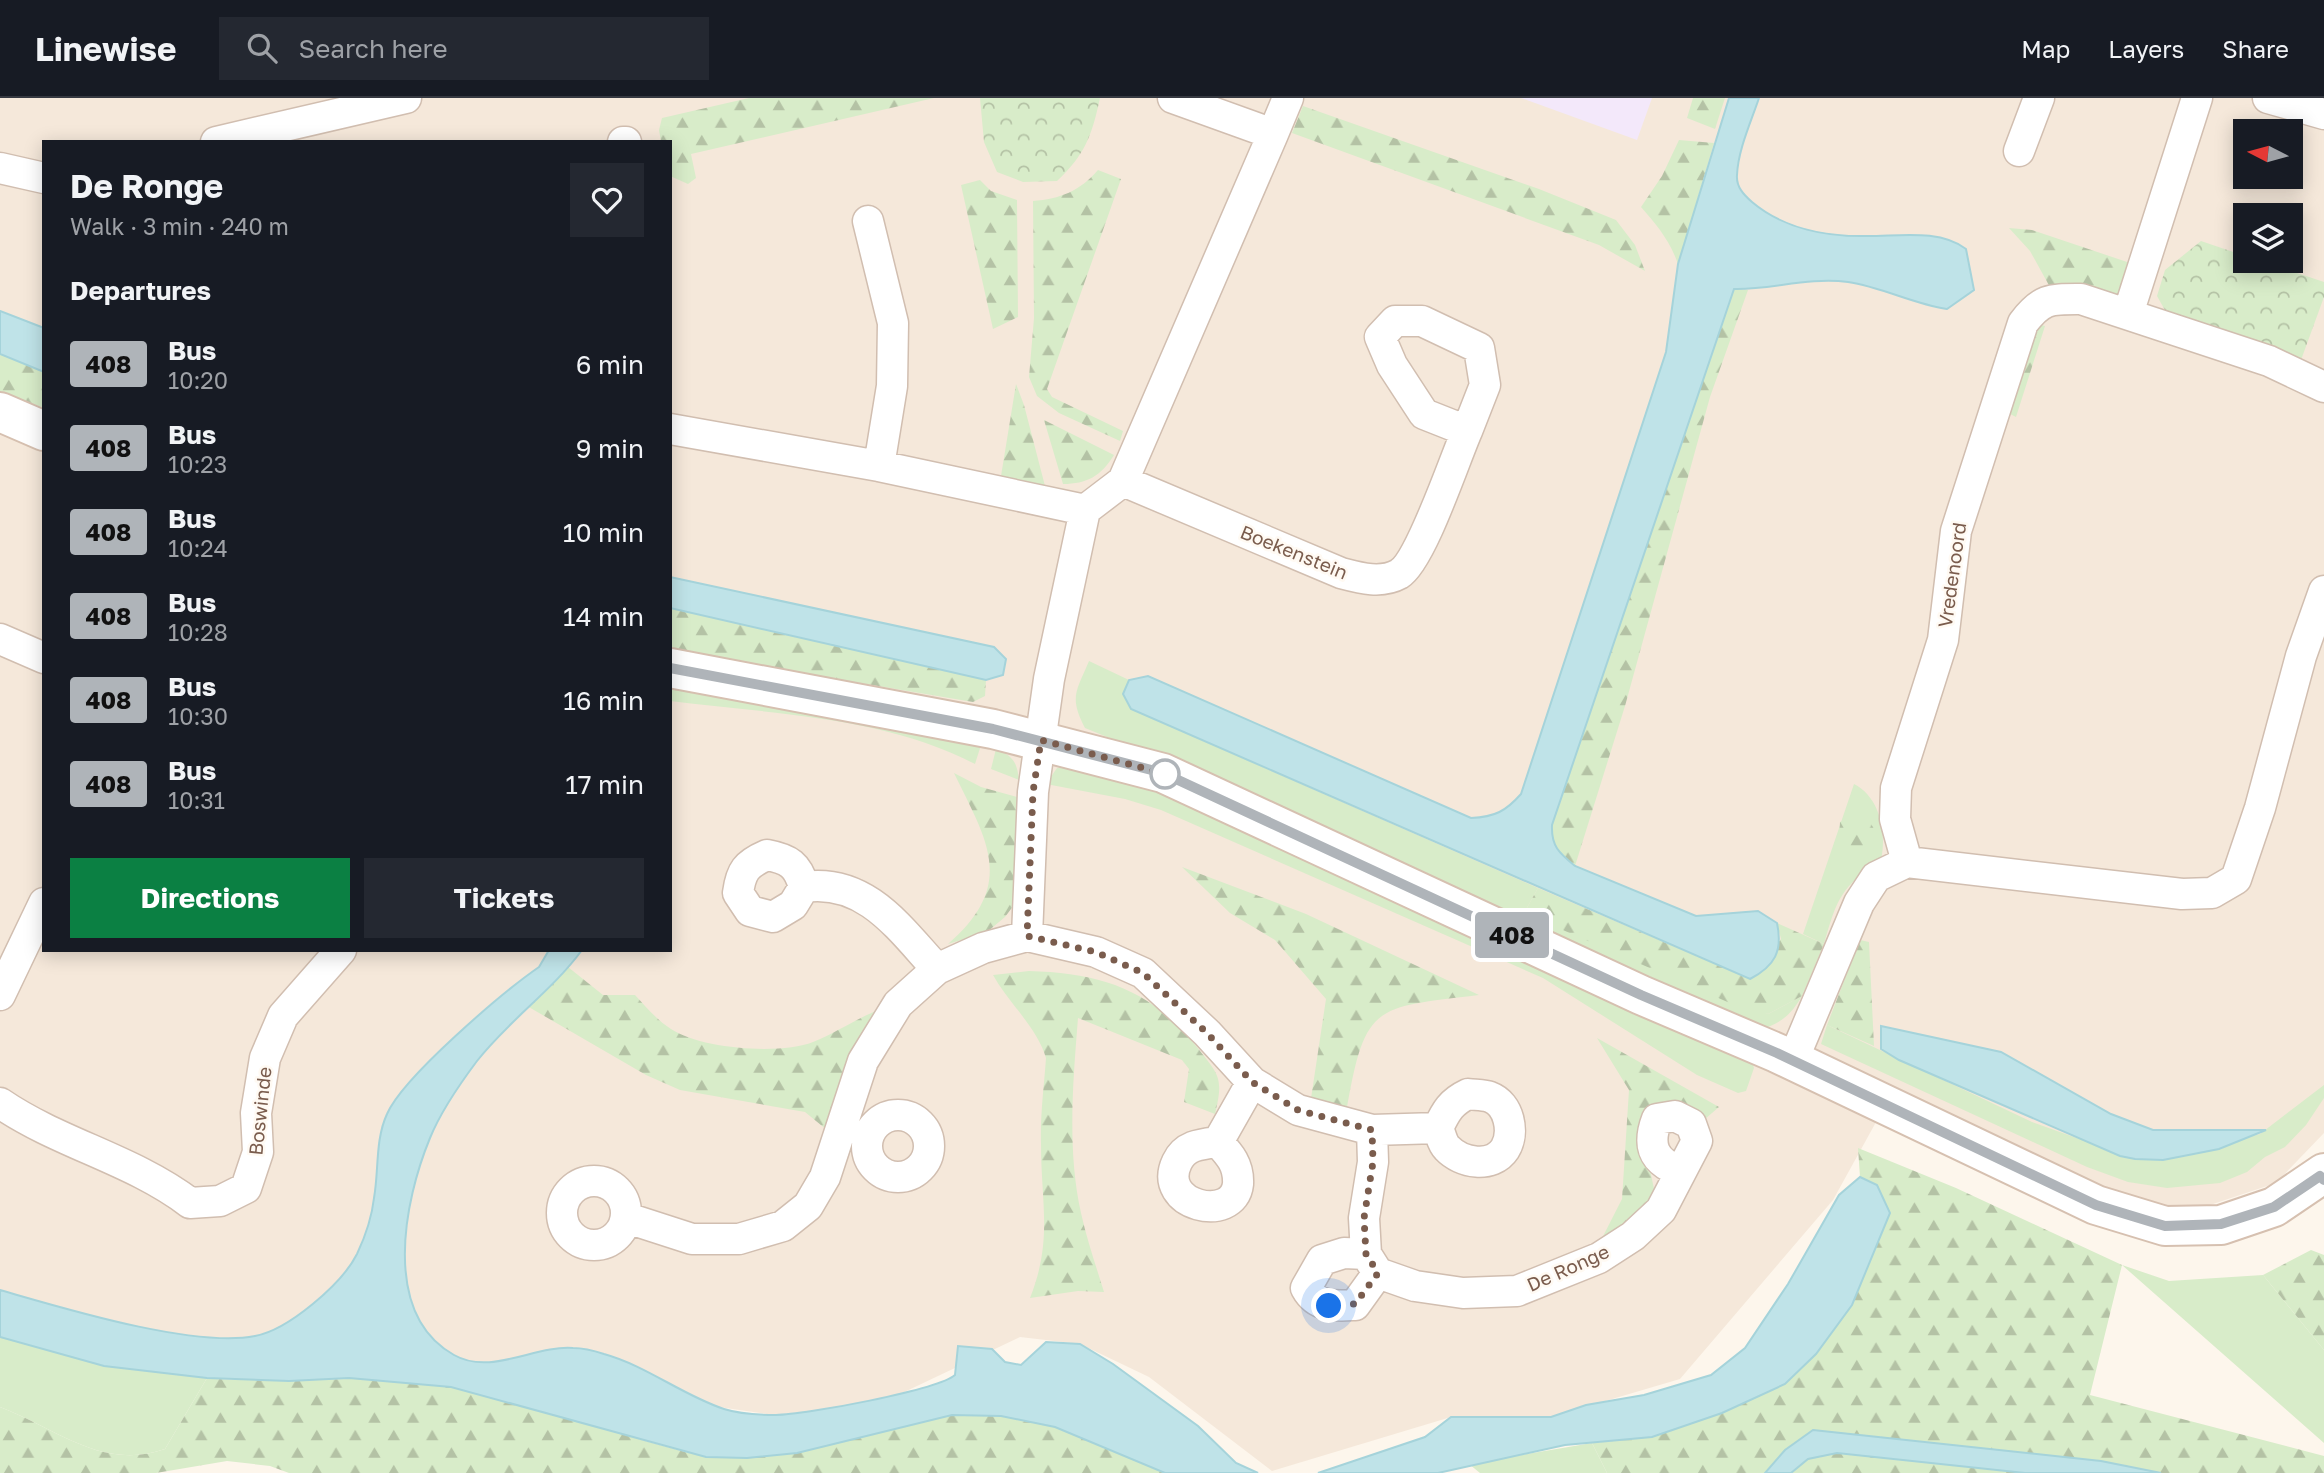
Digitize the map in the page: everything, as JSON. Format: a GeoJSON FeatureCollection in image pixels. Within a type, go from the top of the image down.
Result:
{"type":"FeatureCollection","features":[{"type":"Feature","properties":{"kind":"street"},"geometry":{"type":"LineString","coordinates":[[225,140],[406,98]]}},
{"type":"Feature","properties":{"kind":"street"},"geometry":{"type":"LineString","coordinates":[[1174,98],[1273,134]]}},
{"type":"Feature","properties":{"kind":"street"},"geometry":{"type":"LineString","coordinates":[[1027,936],[1033,792],[1049,679],[1085,509],[1123,481],[1288,98]]}},
{"type":"Feature","properties":{"kind":"street"},"geometry":{"type":"LineString","coordinates":[[2019,151],[2039,98]]}},
{"type":"Feature","properties":{"kind":"street"},"geometry":{"type":"LineString","coordinates":[[2128,314],[2197,98]]}},
{"type":"Feature","properties":{"kind":"street"},"geometry":{"type":"LineString","coordinates":[[2268,98],[2324,114]]}},
{"type":"Feature","properties":{"kind":"street"},"geometry":{"type":"LineString","coordinates":[[0,168],[42,178]]}},
{"type":"Feature","properties":{"kind":"street"},"geometry":{"type":"LineString","coordinates":[[868,221],[893,323],[892,386],[879,466]]}},
{"type":"Feature","properties":{"kind":"street","name":"Vredenoord"},"geometry":{"type":"LineString","coordinates":[[1907,862],[1895,819],[1896,788],[1943,640],[1956,531],[2023,323],[2034,307],[2050,299],[2081,299],[2269,361],[2324,387]]}},
{"type":"Feature","properties":{"kind":"street"},"geometry":{"type":"LineString","coordinates":[[0,412],[42,430]]}},
{"type":"Feature","properties":{"kind":"street"},"geometry":{"type":"LineString","coordinates":[[672,429],[879,466],[1085,509]]}},
{"type":"Feature","properties":{"kind":"street","name":"Boekenstein"},"geometry":{"type":"LineString","coordinates":[[1123,481],[1341,573],[1374,581],[1400,573],[1417,551],[1466,431]]}},
{"type":"Feature","properties":{"kind":"street"},"geometry":{"type":"LineString","coordinates":[[1793,1060],[1858,902],[1876,877],[1907,862],[2182,894],[2213,893],[2236,879],[2260,808],[2301,656],[2324,591]]}},
{"type":"Feature","properties":{"kind":"street"},"geometry":{"type":"LineString","coordinates":[[0,639],[42,657]]}},
{"type":"Feature","properties":{"kind":"street"},"geometry":{"type":"LineString","coordinates":[[672,668],[1041,740],[1169,776],[1641,995],[1793,1060],[2096,1205],[2165,1226],[2221,1224],[2274,1207],[2323,1176]]}},
{"type":"Feature","properties":{"kind":"street"},"geometry":{"type":"LineString","coordinates":[[804,887],[823,884],[852,890],[888,916],[937,969]]}},
{"type":"Feature","properties":{"kind":"street"},"geometry":{"type":"LineString","coordinates":[[0,995],[42,907]]}},
{"type":"Feature","properties":{"kind":"street"},"geometry":{"type":"LineString","coordinates":[[627,1218],[692,1239],[738,1239],[783,1226],[808,1206],[857,1127],[863,1061],[898,1004],[937,969],[983,948],[1027,936],[1096,952],[1143,973],[1207,1033],[1252,1082],[1298,1110],[1372,1130],[1438,1128]]}},
{"type":"Feature","properties":{"kind":"street","name":"Boswinde"},"geometry":{"type":"LineString","coordinates":[[0,1103],[31,1124],[160,1181],[190,1203],[220,1201],[246,1188],[258,1152],[256,1113],[265,1058],[283,1016],[339,952]]}},
{"type":"Feature","properties":{"kind":"street"},"geometry":{"type":"LineString","coordinates":[[1218,1142],[1252,1082]]}},
{"type":"Feature","properties":{"kind":"street","name":"De Ronge"},"geometry":{"type":"LineString","coordinates":[[1372,1130],[1373,1162],[1364,1218],[1372,1264],[1415,1286],[1463,1293],[1517,1290],[1552,1279],[1599,1258],[1633,1236],[1661,1210],[1677,1184],[1679,1171]]}},
{"type":"Feature","properties":{"kind":"shaded area"},"geometry":{"type":"Polygon","coordinates":[[[0,98],[2324,98],[2324,1133],[2276,1183],[2174,1217],[1886,1104],[1833,1200],[1680,1379],[1551,1417],[1451,1417],[1272,1471],[1149,1377],[1080,1344],[1020,1337],[837,1424],[272,1343],[89,1346],[0,1309],[0,98]]]}},
{"type":"Feature","properties":{"kind":"shaded area"},"geometry":{"type":"Polygon","coordinates":[[[1521,98],[1652,98],[1637,140],[1521,98]]]}},
{"type":"Feature","properties":{"kind":"green space"},"geometry":{"type":"Polygon","coordinates":[[[749,98],[934,98],[691,154],[696,178],[688,184],[672,177],[672,140],[661,140],[659,130],[662,118],[749,98]]]}},
{"type":"Feature","properties":{"kind":"green space"},"geometry":{"type":"Polygon","coordinates":[[[980,98],[1100,98],[1086,144],[1067,171],[1057,181],[1023,182],[997,172],[984,142],[980,98]]]}},
{"type":"Feature","properties":{"kind":"green space"},"geometry":{"type":"Polygon","coordinates":[[[1693,98],[1725,98],[1715,129],[1687,118],[1693,98]]]}},
{"type":"Feature","properties":{"kind":"green space"},"geometry":{"type":"Polygon","coordinates":[[[1303,106],[1539,189],[1616,220],[1635,245],[1645,271],[1599,245],[1292,133],[1303,106]]]}},
{"type":"Feature","properties":{"kind":"green space"},"geometry":{"type":"Polygon","coordinates":[[[1679,140],[1714,143],[1678,264],[1662,234],[1641,207],[1662,176],[1679,140]]]}},
{"type":"Feature","properties":{"kind":"green space"},"geometry":{"type":"Polygon","coordinates":[[[1098,170],[1121,179],[1047,389],[1052,397],[1123,431],[1120,441],[1059,413],[1037,396],[1029,377],[1034,318],[1033,201],[1069,193],[1098,170]]]}},
{"type":"Feature","properties":{"kind":"green space"},"geometry":{"type":"Polygon","coordinates":[[[980,180],[991,191],[1017,200],[1018,317],[993,329],[961,185],[980,180]]]}},
{"type":"Feature","properties":{"kind":"green space"},"geometry":{"type":"Polygon","coordinates":[[[2009,228],[2032,230],[2136,265],[2121,297],[2051,289],[2030,251],[2009,228]]]}},
{"type":"Feature","properties":{"kind":"green space"},"geometry":{"type":"Polygon","coordinates":[[[2201,241],[2233,252],[2233,273],[2297,273],[2324,282],[2324,297],[2301,360],[2166,312],[2157,296],[2165,270],[2201,241]]]}},
{"type":"Feature","properties":{"kind":"green space"},"geometry":{"type":"Polygon","coordinates":[[[1734,289],[1748,290],[1710,397],[1625,706],[1575,866],[1557,848],[1552,825],[1734,289]]]}},
{"type":"Feature","properties":{"kind":"green space"},"geometry":{"type":"Polygon","coordinates":[[[2034,323],[2045,326],[2016,417],[2004,411],[2034,323]]]}},
{"type":"Feature","properties":{"kind":"green space"},"geometry":{"type":"Polygon","coordinates":[[[0,354],[42,371],[42,407],[0,391],[0,354]]]}},
{"type":"Feature","properties":{"kind":"green space"},"geometry":{"type":"Polygon","coordinates":[[[1016,384],[1024,405],[1045,486],[1001,476],[1016,384]]]}},
{"type":"Feature","properties":{"kind":"green space"},"geometry":{"type":"Polygon","coordinates":[[[1044,420],[1114,455],[1093,477],[1063,484],[1044,420]]]}},
{"type":"Feature","properties":{"kind":"green space"},"geometry":{"type":"Polygon","coordinates":[[[672,608],[986,680],[985,696],[973,702],[747,664],[672,647],[672,608]]]}},
{"type":"Feature","properties":{"kind":"green space"},"geometry":{"type":"Polygon","coordinates":[[[1089,661],[1129,680],[1123,694],[1131,709],[1538,888],[1524,913],[1768,1014],[1802,996],[1785,1018],[1760,1030],[1232,788],[1085,728],[1077,709],[1076,694],[1089,661]]]}},
{"type":"Feature","properties":{"kind":"green space"},"geometry":{"type":"Polygon","coordinates":[[[672,683],[981,745],[975,764],[940,748],[903,736],[865,726],[672,701],[672,683]]]}},
{"type":"Feature","properties":{"kind":"green space"},"geometry":{"type":"Polygon","coordinates":[[[996,749],[1013,760],[1019,780],[991,769],[996,749]]]}},
{"type":"Feature","properties":{"kind":"green space"},"geometry":{"type":"Polygon","coordinates":[[[1070,765],[1163,791],[1751,1059],[1754,1068],[1746,1091],[1738,1093],[1697,1075],[1543,978],[1161,810],[1125,799],[1046,784],[1057,768],[1070,765]]]}},
{"type":"Feature","properties":{"kind":"green space"},"geometry":{"type":"Polygon","coordinates":[[[954,773],[981,787],[1021,798],[1017,901],[1005,917],[987,932],[948,944],[983,902],[989,881],[985,841],[954,773]]]}},
{"type":"Feature","properties":{"kind":"green space"},"geometry":{"type":"Polygon","coordinates":[[[1854,784],[1863,790],[1876,807],[1882,828],[1883,850],[1881,860],[1857,878],[1842,895],[1824,944],[1803,934],[1854,784]]]}},
{"type":"Feature","properties":{"kind":"green space"},"geometry":{"type":"Polygon","coordinates":[[[1863,811],[1876,832],[1856,856],[1839,840],[1840,822],[1863,811]]]}},
{"type":"Feature","properties":{"kind":"green space"},"geometry":{"type":"Polygon","coordinates":[[[1182,867],[1306,914],[1479,995],[1416,1003],[1395,1009],[1380,1018],[1368,1031],[1360,1050],[1346,1113],[1310,1105],[1326,999],[1275,940],[1230,913],[1182,867]]]}},
{"type":"Feature","properties":{"kind":"green space"},"geometry":{"type":"Polygon","coordinates":[[[1538,888],[1750,979],[1781,939],[1777,923],[1824,944],[1802,996],[1768,1014],[1739,1007],[1524,913],[1538,888]]]}},
{"type":"Feature","properties":{"kind":"green space"},"geometry":{"type":"Polygon","coordinates":[[[1860,940],[1869,942],[1874,1046],[1827,1025],[1860,940]]]}},
{"type":"Feature","properties":{"kind":"green space"},"geometry":{"type":"Polygon","coordinates":[[[568,967],[603,995],[635,995],[656,1017],[684,1036],[741,1048],[799,1046],[822,1038],[881,1009],[847,1066],[827,1130],[805,1112],[680,1090],[646,1075],[527,1006],[568,967]]]}},
{"type":"Feature","properties":{"kind":"green space"},"geometry":{"type":"Polygon","coordinates":[[[1029,971],[1055,972],[1101,981],[1142,998],[1179,1026],[1218,1077],[1219,1092],[1215,1114],[1184,1102],[1189,1069],[1182,1060],[1078,1018],[1072,1116],[1074,1165],[1083,1223],[1104,1292],[1078,1291],[1030,1298],[1044,1240],[1041,1133],[1046,1058],[1036,1036],[993,975],[1029,971]]]}},
{"type":"Feature","properties":{"kind":"green space"},"geometry":{"type":"Polygon","coordinates":[[[1827,1025],[2032,1122],[2135,1159],[2163,1160],[2260,1134],[2324,1085],[2324,1098],[2306,1125],[2285,1147],[2265,1157],[2247,1172],[2220,1183],[2167,1188],[2128,1182],[2087,1167],[1821,1044],[1827,1025]]]}},
{"type":"Feature","properties":{"kind":"green space"},"geometry":{"type":"Polygon","coordinates":[[[1597,1038],[1719,1107],[1705,1119],[1680,1109],[1644,1142],[1656,1198],[1596,1250],[1622,1199],[1629,1090],[1597,1038]]]}},
{"type":"Feature","properties":{"kind":"green space"},"geometry":{"type":"Polygon","coordinates":[[[1858,1148],[1956,1188],[2122,1265],[2090,1395],[2324,1456],[2324,1473],[2161,1473],[2101,1461],[1813,1430],[1785,1450],[1765,1473],[1607,1473],[1592,1443],[1652,1437],[1722,1413],[1785,1384],[1852,1305],[1890,1213],[1877,1185],[1860,1177],[1858,1148]]]}},
{"type":"Feature","properties":{"kind":"green space"},"geometry":{"type":"Polygon","coordinates":[[[2311,1250],[2324,1255],[2324,1350],[2263,1275],[2311,1250]]]}},
{"type":"Feature","properties":{"kind":"green space"},"geometry":{"type":"Polygon","coordinates":[[[2122,1265],[2169,1281],[2263,1275],[2324,1350],[2324,1443],[2122,1265]]]}},
{"type":"Feature","properties":{"kind":"green space"},"geometry":{"type":"Polygon","coordinates":[[[0,1337],[104,1366],[207,1378],[165,1449],[121,1455],[100,1451],[0,1407],[0,1337]]]}},
{"type":"Feature","properties":{"kind":"green space"},"geometry":{"type":"Polygon","coordinates":[[[207,1378],[420,1382],[515,1402],[706,1457],[747,1458],[797,1453],[952,1415],[1001,1416],[1055,1427],[1165,1473],[289,1473],[270,1466],[227,1461],[156,1473],[0,1473],[0,1407],[100,1451],[121,1455],[142,1454],[165,1449],[207,1378]]]}},
{"type":"Feature","properties":{"kind":"green space"},"geometry":{"type":"Polygon","coordinates":[[[1592,1443],[1607,1473],[1480,1473],[1469,1464],[1592,1443]]]}},
{"type":"Feature","properties":{"kind":"green space"},"geometry":{"type":"Polygon","coordinates":[[[1837,1453],[2025,1473],[1791,1473],[1808,1459],[1837,1453]]]}},
{"type":"Feature","properties":{"kind":"water"},"geometry":{"type":"Polygon","coordinates":[[[1729,98],[1759,98],[1742,146],[1737,175],[1739,187],[1752,202],[1778,219],[1807,230],[1853,236],[1932,236],[1956,243],[1966,249],[1974,290],[1947,309],[1848,282],[1818,281],[1734,289],[1552,825],[1557,848],[1575,866],[1696,916],[1758,911],[1777,923],[1779,942],[1775,957],[1766,969],[1750,979],[1131,709],[1123,694],[1129,680],[1148,676],[1471,818],[1493,814],[1516,800],[1521,794],[1666,352],[1678,264],[1729,98]]]}},
{"type":"Feature","properties":{"kind":"water"},"geometry":{"type":"Polygon","coordinates":[[[0,311],[42,327],[42,371],[0,354],[0,311]]]}},
{"type":"Feature","properties":{"kind":"water"},"geometry":{"type":"Polygon","coordinates":[[[672,577],[994,647],[1006,659],[1003,675],[986,680],[672,608],[672,577]]]}},
{"type":"Feature","properties":{"kind":"water"},"geometry":{"type":"Polygon","coordinates":[[[548,952],[580,952],[489,1046],[464,1079],[434,1128],[413,1193],[407,1224],[407,1285],[416,1313],[431,1336],[454,1355],[468,1361],[483,1362],[558,1348],[585,1349],[620,1359],[724,1409],[776,1415],[870,1401],[944,1381],[955,1375],[958,1346],[992,1349],[1005,1362],[1021,1365],[1046,1342],[1080,1344],[1113,1364],[1198,1426],[1236,1463],[1258,1473],[1165,1473],[1055,1427],[1001,1416],[952,1415],[797,1453],[747,1458],[706,1457],[451,1387],[349,1378],[289,1381],[207,1378],[104,1366],[0,1337],[0,1290],[128,1324],[198,1336],[255,1336],[283,1325],[298,1315],[327,1292],[357,1254],[372,1212],[383,1124],[397,1098],[412,1079],[456,1036],[502,995],[539,967],[548,952]]]}},
{"type":"Feature","properties":{"kind":"water"},"geometry":{"type":"Polygon","coordinates":[[[1881,1026],[2001,1052],[2111,1114],[2153,1130],[2266,1130],[2219,1149],[2163,1160],[2120,1156],[1899,1060],[1881,1049],[1881,1026]]]}},
{"type":"Feature","properties":{"kind":"water"},"geometry":{"type":"Polygon","coordinates":[[[1860,1177],[1877,1185],[1890,1213],[1852,1305],[1816,1354],[1785,1384],[1722,1413],[1652,1437],[1565,1445],[1438,1473],[1318,1473],[1425,1437],[1451,1417],[1551,1417],[1586,1405],[1644,1395],[1711,1375],[1745,1348],[1788,1284],[1839,1195],[1860,1177]]]}},
{"type":"Feature","properties":{"kind":"water"},"geometry":{"type":"Polygon","coordinates":[[[1813,1430],[2101,1461],[2161,1473],[2025,1473],[1837,1453],[1808,1459],[1791,1473],[1765,1473],[1785,1450],[1813,1430]]]}},
{"type":"Feature","properties":{"kind":"bus line","name":"408"},"geometry":{"type":"LineString","coordinates":[[672,668],[993,729],[1163,773],[1641,995],[1777,1053],[2096,1205],[2165,1226],[2221,1224],[2274,1207],[2320,1176],[2324,1180]]}},
{"type":"Feature","properties":{"kind":"route"},"geometry":{"type":"LineString","coordinates":[[1165,774],[1041,740],[1033,792],[1027,936],[1096,952],[1143,973],[1207,1033],[1252,1082],[1298,1110],[1372,1130],[1373,1162],[1364,1218],[1366,1254],[1378,1273],[1355,1304],[1329,1306]]}}]}
